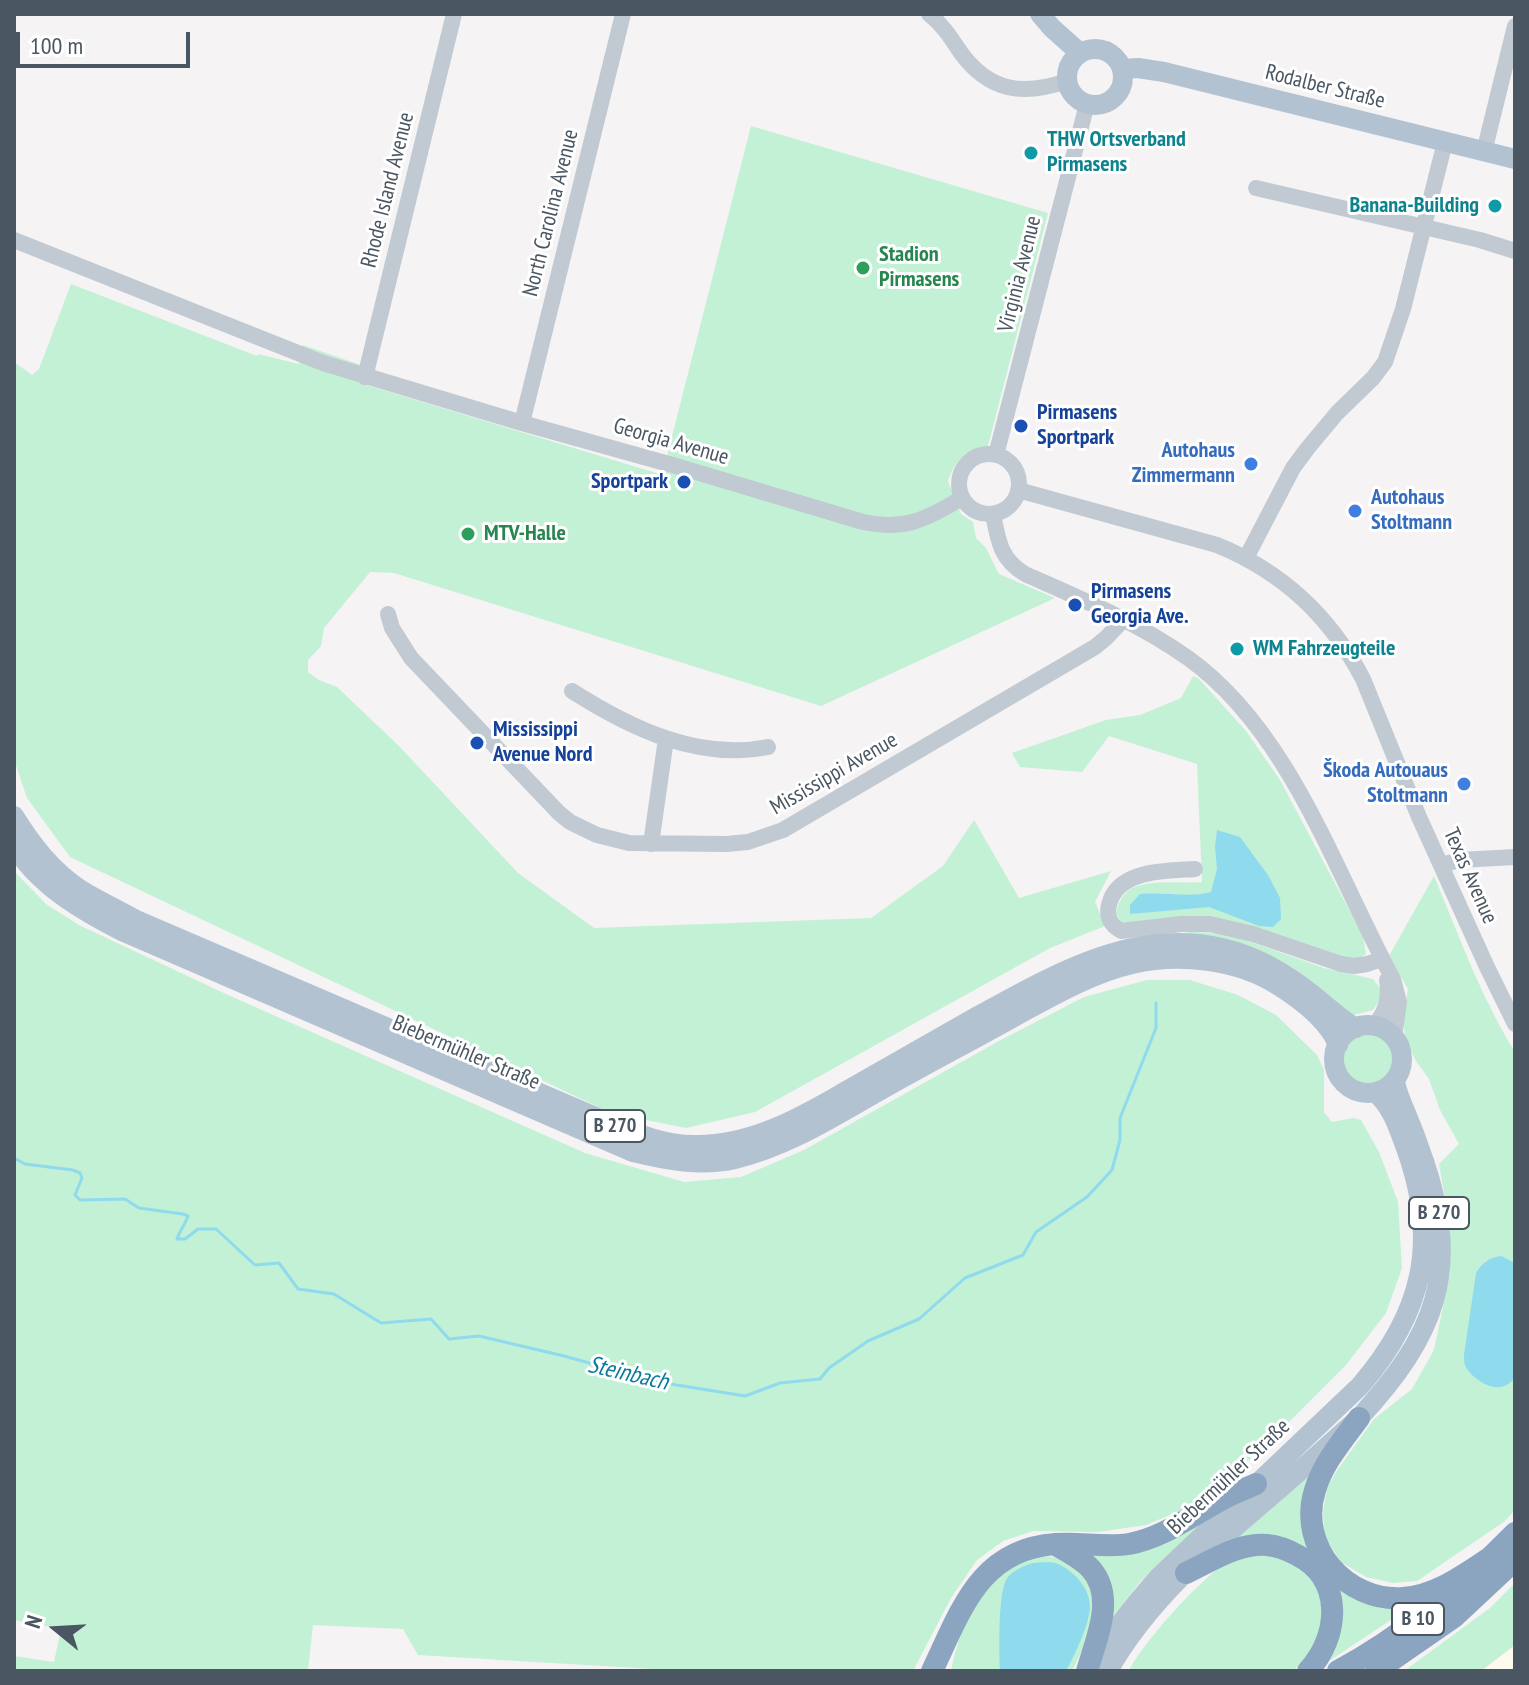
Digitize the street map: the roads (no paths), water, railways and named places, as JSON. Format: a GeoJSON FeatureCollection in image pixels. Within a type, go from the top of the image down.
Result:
{"type":"FeatureCollection","features":[{"type":"Feature","properties":{"kind":"highway"},"geometry":{"type":"LineString","coordinates":[[1359,1418],[1325,1466],[1311,1510],[1313,1535],[1324,1559],[1340,1577],[1359,1590],[1380,1598],[1405,1598],[1430,1592],[1491,1557]]}},
{"type":"Feature","properties":{"kind":"highway"},"geometry":{"type":"LineString","coordinates":[[932,1671],[970,1595],[995,1564],[1024,1548],[1140,1541],[1171,1530],[1224,1498],[1256,1484]]}},
{"type":"Feature","properties":{"kind":"highway","name":"B 10"},"geometry":{"type":"LineString","coordinates":[[1338,1671],[1394,1638],[1443,1600],[1515,1533]]}},
{"type":"Feature","properties":{"kind":"highway"},"geometry":{"type":"LineString","coordinates":[[1053,1544],[1089,1566],[1099,1580],[1103,1610],[1088,1671]]}},
{"type":"Feature","properties":{"kind":"highway"},"geometry":{"type":"LineString","coordinates":[[1186,1573],[1244,1546],[1269,1545],[1300,1556],[1314,1566],[1325,1581],[1332,1602],[1333,1621],[1324,1650],[1308,1671]]}},
{"type":"Feature","properties":{"kind":"highway","name":"B 10"},"geometry":{"type":"LineString","coordinates":[[1379,1670],[1454,1617],[1515,1560]]}},
{"type":"Feature","properties":{"kind":"highway"},"geometry":{"type":"LineString","coordinates":[[945,1671],[955,1624]]}},
{"type":"Feature","properties":{"kind":"main road"},"geometry":{"type":"LineString","coordinates":[[1040,14],[1080,53],[1069,65],[1067,81],[1074,95],[1087,104],[1104,103],[1118,94],[1122,69]]}},
{"type":"Feature","properties":{"kind":"main road","name":"Rodalber Straße"},"geometry":{"type":"LineString","coordinates":[[1080,53],[1105,50],[1113,54],[1122,69],[1164,72],[1515,159]]}},
{"type":"Feature","properties":{"kind":"main road","name":"B 270"},"geometry":{"type":"LineString","coordinates":[[14,816],[46,861],[79,889],[136,920],[607,1122],[648,1138],[677,1144],[723,1143],[781,1126],[1049,978],[1108,954],[1146,945],[1198,943],[1249,955],[1291,978],[1343,1020],[1365,1027]]}},
{"type":"Feature","properties":{"kind":"main road","name":"Biebermühler Straße"},"geometry":{"type":"LineString","coordinates":[[14,845],[47,884],[86,913],[122,931],[596,1136],[642,1154],[693,1163],[746,1156],[785,1142],[1076,985],[1131,964],[1163,960],[1199,961],[1240,968],[1273,982],[1300,1001],[1334,1034],[1338,1045]]}},
{"type":"Feature","properties":{"kind":"main road"},"geometry":{"type":"LineString","coordinates":[[1365,1027],[1387,1031],[1394,1037],[1402,1058],[1395,1081],[1384,1089],[1368,1093],[1354,1090],[1342,1081],[1335,1060],[1338,1045],[1345,1035],[1365,1027]]}},
{"type":"Feature","properties":{"kind":"main road","name":"B 270"},"geometry":{"type":"LineString","coordinates":[[1359,1418],[1414,1348],[1433,1307],[1439,1281],[1442,1246],[1436,1200],[1395,1081]]}},
{"type":"Feature","properties":{"kind":"main road","name":"Biebermühler Straße"},"geometry":{"type":"LineString","coordinates":[[1088,1671],[1115,1629],[1159,1577],[1360,1386],[1386,1353],[1405,1321],[1418,1285],[1423,1256],[1421,1213],[1408,1156],[1392,1113],[1375,1092]]}},
{"type":"Feature","properties":{"kind":"main road","name":"Biebermühler Straße"},"geometry":{"type":"LineString","coordinates":[[1108,1671],[1133,1632],[1186,1573],[1359,1418]]}},
{"type":"Feature","properties":{"kind":"street","name":"Rhode Island Avenue"},"geometry":{"type":"LineString","coordinates":[[365,377],[454,14]]}},
{"type":"Feature","properties":{"kind":"street","name":"North Carolina Avenue"},"geometry":{"type":"LineString","coordinates":[[522,423],[623,14]]}},
{"type":"Feature","properties":{"kind":"street"},"geometry":{"type":"LineString","coordinates":[[929,14],[945,29],[970,63],[1001,86],[1024,91],[1052,87],[1067,81]]}},
{"type":"Feature","properties":{"kind":"street"},"geometry":{"type":"LineString","coordinates":[[1484,152],[1515,26]]}},
{"type":"Feature","properties":{"kind":"street","name":"Virginia Avenue"},"geometry":{"type":"LineString","coordinates":[[996,455],[1087,104]]}},
{"type":"Feature","properties":{"kind":"street"},"geometry":{"type":"LineString","coordinates":[[1246,558],[1293,468],[1337,413],[1385,362],[1403,309],[1445,142]]}},
{"type":"Feature","properties":{"kind":"street"},"geometry":{"type":"LineString","coordinates":[[1256,188],[1480,240],[1515,251]]}},
{"type":"Feature","properties":{"kind":"street","name":"Georgia Avenue"},"geometry":{"type":"LineString","coordinates":[[14,240],[365,377],[877,525],[912,523],[934,515],[962,498]]}},
{"type":"Feature","properties":{"kind":"street"},"geometry":{"type":"LineString","coordinates":[[981,455],[996,455],[1012,466],[1018,477],[1018,490],[1012,503],[993,514],[979,512],[966,504],[959,483],[968,463],[981,455]]}},
{"type":"Feature","properties":{"kind":"street","name":"Texas Avenue"},"geometry":{"type":"LineString","coordinates":[[1018,490],[1195,538],[1246,558],[1304,598],[1352,658],[1376,708],[1419,817],[1515,1024]]}},
{"type":"Feature","properties":{"kind":"street"},"geometry":{"type":"LineString","coordinates":[[993,514],[1000,544],[1014,567],[1124,619],[1172,647],[1211,676],[1261,732],[1283,763],[1303,800],[1393,979],[1399,1002],[1394,1037]]}},
{"type":"Feature","properties":{"kind":"street","name":"Mississippi Avenue"},"geometry":{"type":"LineString","coordinates":[[388,614],[397,637],[411,658],[559,813],[597,835],[629,843],[651,844],[748,842],[783,830],[1095,647],[1124,619]]}},
{"type":"Feature","properties":{"kind":"street"},"geometry":{"type":"LineString","coordinates":[[572,691],[616,717],[666,739],[721,750],[768,747]]}},
{"type":"Feature","properties":{"kind":"street"},"geometry":{"type":"LineString","coordinates":[[651,844],[666,739]]}},
{"type":"Feature","properties":{"kind":"street"},"geometry":{"type":"LineString","coordinates":[[1441,865],[1460,860],[1515,857]]}},
{"type":"Feature","properties":{"kind":"street"},"geometry":{"type":"LineString","coordinates":[[1195,869],[1158,872],[1127,881],[1109,902],[1109,919],[1121,931],[1195,923],[1230,928],[1354,966],[1382,959]]}},
{"type":"Feature","properties":{"kind":"street"},"geometry":{"type":"LineString","coordinates":[[1365,1027],[1382,1016],[1387,1001],[1388,982],[1382,959]]}},
{"type":"Feature","properties":{"kind":"water"},"geometry":{"type":"Polygon","coordinates":[[[1217,830],[1240,837],[1268,875],[1280,898],[1281,919],[1273,927],[1259,926],[1209,907],[1130,914],[1130,905],[1140,894],[1194,895],[1211,892],[1217,869],[1217,830]]]}},
{"type":"Feature","properties":{"kind":"water"},"geometry":{"type":"Polygon","coordinates":[[[1501,1256],[1515,1263],[1515,1378],[1499,1387],[1474,1377],[1466,1367],[1464,1355],[1476,1273],[1487,1261],[1501,1256]]]}},
{"type":"Feature","properties":{"kind":"water"},"geometry":{"type":"Polygon","coordinates":[[[1033,1563],[1058,1564],[1080,1581],[1089,1600],[1087,1623],[1066,1671],[1000,1671],[1003,1587],[1011,1574],[1033,1563]]]}},
{"type":"Feature","properties":{"kind":"waterway","name":"Steinbach"},"geometry":{"type":"LineString","coordinates":[[14,1158],[25,1164],[80,1173],[82,1178],[75,1195],[80,1200],[125,1199],[139,1208],[188,1216],[177,1239],[185,1239],[198,1229],[216,1229],[255,1265],[279,1263],[298,1289],[334,1294],[381,1323],[431,1319],[449,1339],[479,1336],[658,1382],[745,1396],[780,1383],[820,1379],[829,1368],[868,1341],[919,1319],[965,1278],[1023,1255],[1036,1232],[1087,1197],[1112,1170],[1120,1140],[1120,1118],[1156,1028],[1156,1003]]}},
{"type":"Feature","properties":{"kind":"place","name":"THW Ortsverband Pirmasens"},"geometry":{"type":"Point","coordinates":[1031,153]}},
{"type":"Feature","properties":{"kind":"place","name":"Banana-Building"},"geometry":{"type":"Point","coordinates":[1495,206]}},
{"type":"Feature","properties":{"kind":"place","name":"Stadion Pirmasens"},"geometry":{"type":"Point","coordinates":[863,268]}},
{"type":"Feature","properties":{"kind":"place","name":"Pirmasens Sportpark"},"geometry":{"type":"Point","coordinates":[1021,426]}},
{"type":"Feature","properties":{"kind":"place","name":"Autohaus Zimmermann"},"geometry":{"type":"Point","coordinates":[1251,464]}},
{"type":"Feature","properties":{"kind":"place","name":"Sportpark"},"geometry":{"type":"Point","coordinates":[684,482]}},
{"type":"Feature","properties":{"kind":"place","name":"Autohaus Stoltmann"},"geometry":{"type":"Point","coordinates":[1355,511]}},
{"type":"Feature","properties":{"kind":"place","name":"MTV-Halle"},"geometry":{"type":"Point","coordinates":[468,534]}},
{"type":"Feature","properties":{"kind":"place","name":"Pirmasens Georgia Ave."},"geometry":{"type":"Point","coordinates":[1075,605]}},
{"type":"Feature","properties":{"kind":"place","name":"WM Fahrzeugteile"},"geometry":{"type":"Point","coordinates":[1237,649]}},
{"type":"Feature","properties":{"kind":"place","name":"Mississippi Avenue Nord"},"geometry":{"type":"Point","coordinates":[477,743]}},
{"type":"Feature","properties":{"kind":"place","name":"Škoda Autouaus Stoltmann"},"geometry":{"type":"Point","coordinates":[1464,784]}}]}
